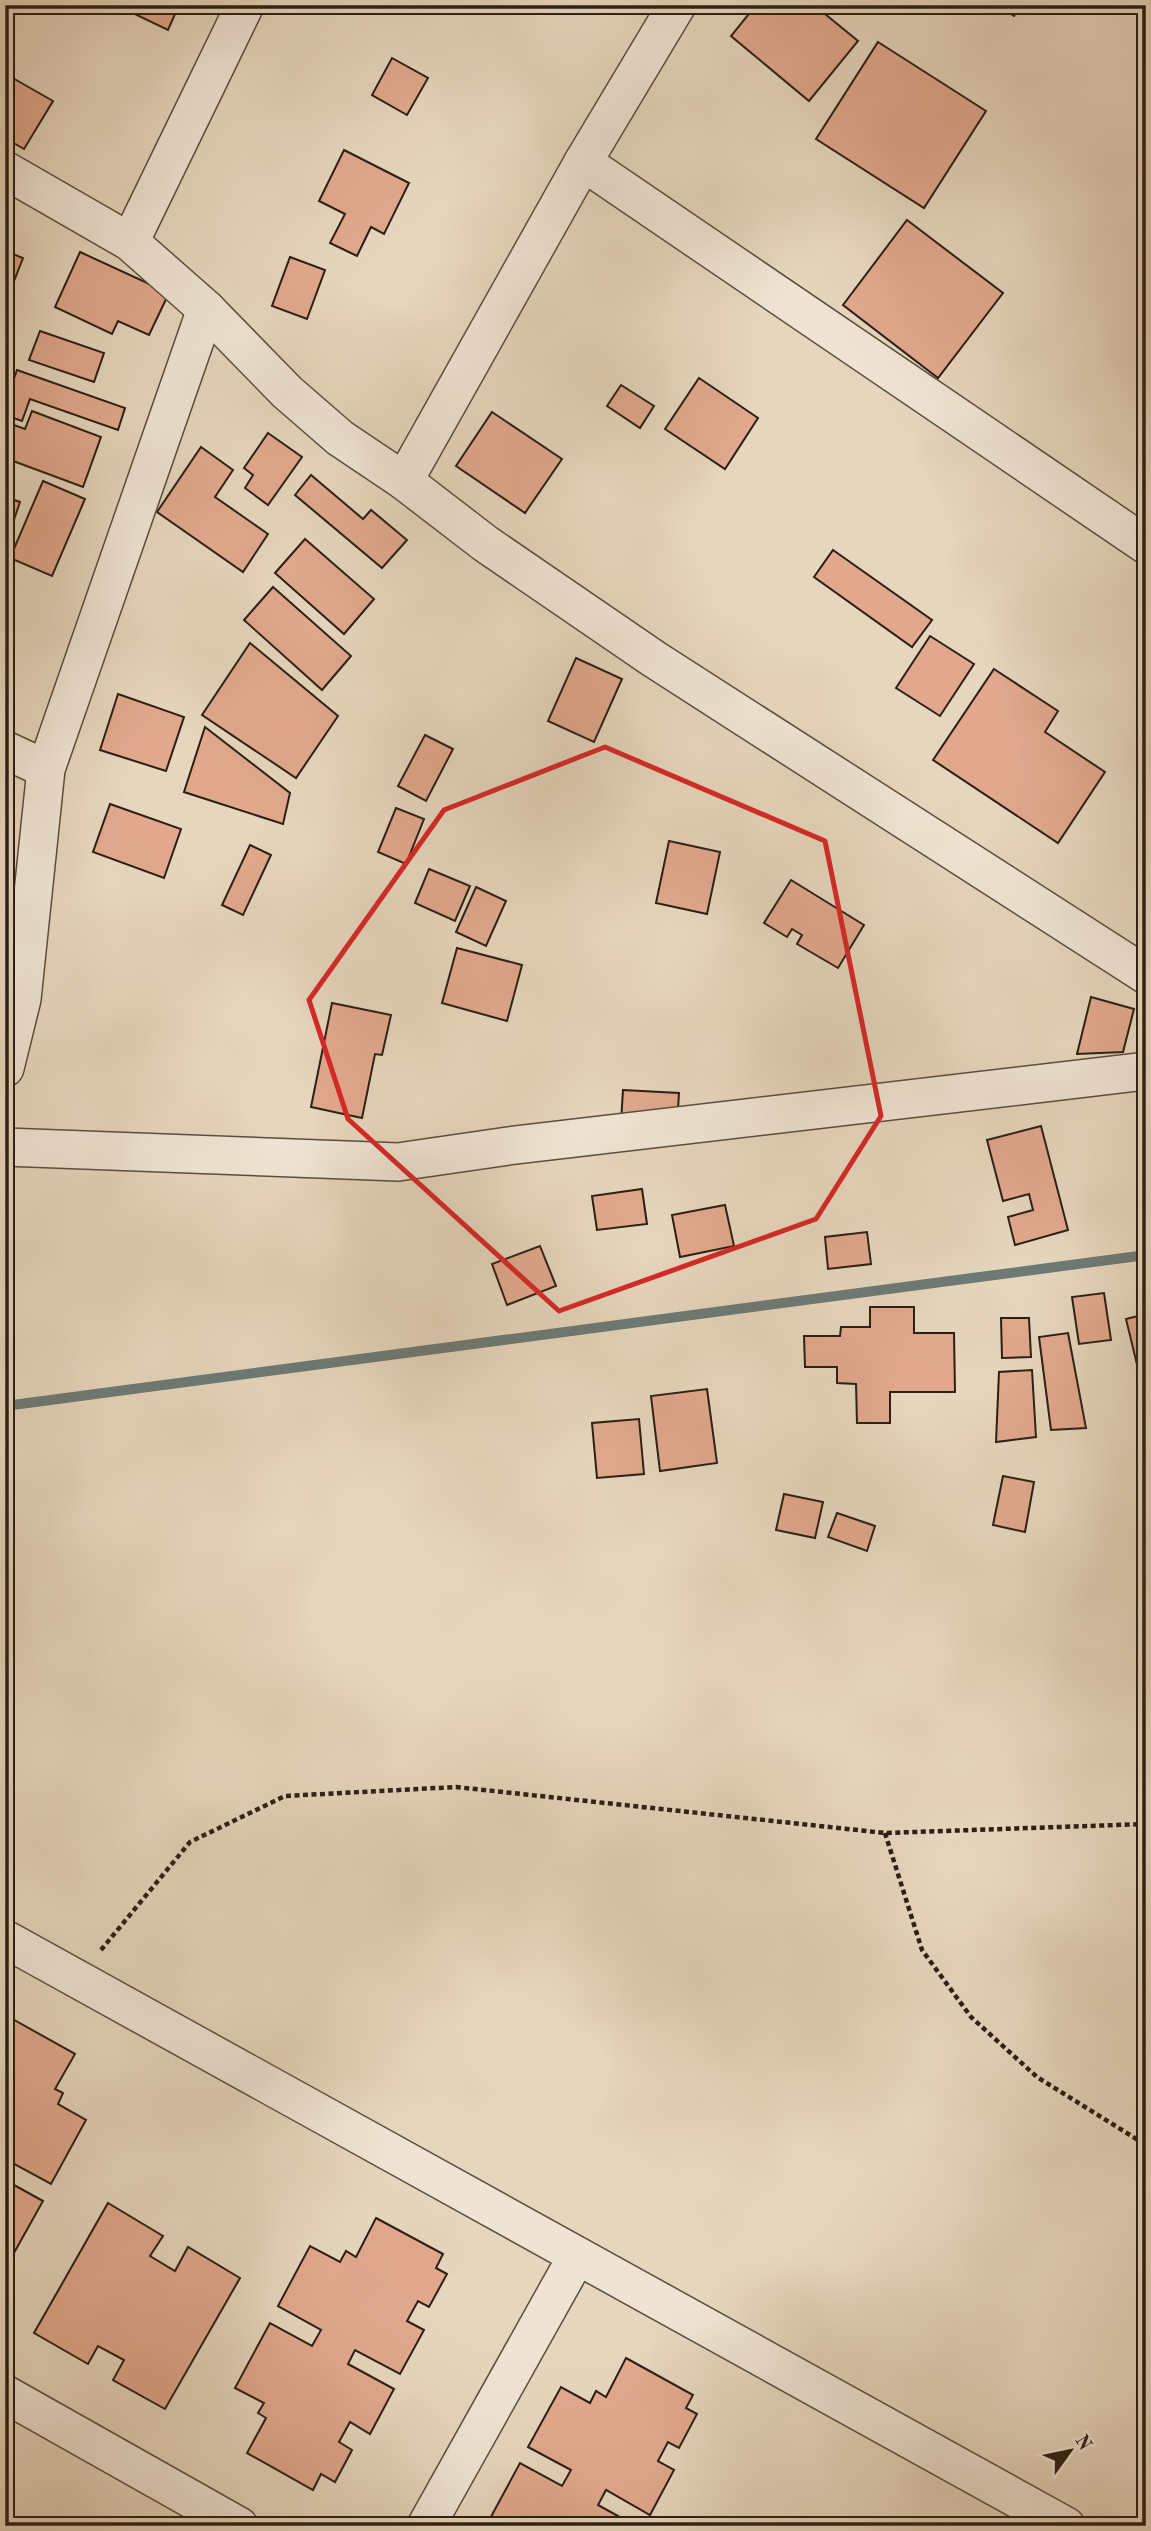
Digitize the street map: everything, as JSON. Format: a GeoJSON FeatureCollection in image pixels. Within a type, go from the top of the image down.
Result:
{"type":"FeatureCollection","features":[{"type":"Feature","properties":{"kind":"street"},"geometry":{"type":"LineString","coordinates":[[130,242],[245,5]]}},
{"type":"Feature","properties":{"kind":"street"},"geometry":{"type":"LineString","coordinates":[[404,481],[583,162],[677,5]]}},
{"type":"Feature","properties":{"kind":"street"},"geometry":{"type":"LineString","coordinates":[[583,162],[1146,545]]}},
{"type":"Feature","properties":{"kind":"street"},"geometry":{"type":"LineString","coordinates":[[5,170],[130,242],[206,309],[287,392],[340,438],[404,481],[486,544],[654,659],[1146,975]]}},
{"type":"Feature","properties":{"kind":"street"},"geometry":{"type":"LineString","coordinates":[[5,1068],[46,769],[206,309]]}},
{"type":"Feature","properties":{"kind":"street"},"geometry":{"type":"LineString","coordinates":[[5,750],[46,769]]}},
{"type":"Feature","properties":{"kind":"street"},"geometry":{"type":"LineString","coordinates":[[5,1147],[398,1162],[508,1146],[1146,1071]]}},
{"type":"Feature","properties":{"kind":"street"},"geometry":{"type":"LineString","coordinates":[[5,1939],[1066,2526]]}},
{"type":"Feature","properties":{"kind":"street"},"geometry":{"type":"LineString","coordinates":[[426,2526],[577,2256]]}},
{"type":"Feature","properties":{"kind":"street"},"geometry":{"type":"LineString","coordinates":[[5,2394],[239,2526]]}},
{"type":"Feature","properties":{"kind":"path"},"geometry":{"type":"LineString","coordinates":[[77,1979],[190,1842],[285,1796],[456,1787],[885,1833],[1146,1824]]}},
{"type":"Feature","properties":{"kind":"path"},"geometry":{"type":"LineString","coordinates":[[885,1833],[922,1950],[971,2017],[1037,2077],[1146,2145]]}},
{"type":"Feature","properties":{"kind":"highlighted area"},"geometry":{"type":"Polygon","coordinates":[[[605,747],[825,841],[881,1116],[816,1219],[559,1311],[348,1119],[309,1000],[444,810],[605,747]]]}},
{"type":"Feature","properties":{"kind":"building"},"geometry":{"type":"Polygon","coordinates":[[[116,5],[179,5],[168,30],[116,5]]]}},
{"type":"Feature","properties":{"kind":"building"},"geometry":{"type":"Polygon","coordinates":[[[756,5],[814,5],[858,41],[809,101],[731,36],[756,5]]]}},
{"type":"Feature","properties":{"kind":"building"},"geometry":{"type":"Polygon","coordinates":[[[996,5],[1021,5],[1014,16],[996,5]]]}},
{"type":"Feature","properties":{"kind":"building"},"geometry":{"type":"Polygon","coordinates":[[[878,42],[986,111],[924,208],[816,139],[878,42]]]}},
{"type":"Feature","properties":{"kind":"building"},"geometry":{"type":"Polygon","coordinates":[[[392,58],[428,78],[407,115],[372,95],[392,58]]]}},
{"type":"Feature","properties":{"kind":"building"},"geometry":{"type":"Polygon","coordinates":[[[11,77],[53,101],[24,149],[5,138],[5,87],[11,77]]]}},
{"type":"Feature","properties":{"kind":"building"},"geometry":{"type":"Polygon","coordinates":[[[344,150],[409,183],[384,234],[371,227],[357,256],[330,243],[345,214],[319,201],[344,150]]]}},
{"type":"Feature","properties":{"kind":"building"},"geometry":{"type":"Polygon","coordinates":[[[907,220],[1003,293],[938,378],[843,305],[907,220]]]}},
{"type":"Feature","properties":{"kind":"building"},"geometry":{"type":"Polygon","coordinates":[[[5,251],[23,258],[5,304],[5,251]]]}},
{"type":"Feature","properties":{"kind":"building"},"geometry":{"type":"Polygon","coordinates":[[[80,252],[169,293],[149,335],[118,321],[112,334],[55,307],[80,252]]]}},
{"type":"Feature","properties":{"kind":"building"},"geometry":{"type":"Polygon","coordinates":[[[290,257],[325,270],[307,319],[272,306],[290,257]]]}},
{"type":"Feature","properties":{"kind":"building"},"geometry":{"type":"Polygon","coordinates":[[[40,331],[104,353],[94,382],[29,360],[40,331]]]}},
{"type":"Feature","properties":{"kind":"building"},"geometry":{"type":"Polygon","coordinates":[[[17,370],[125,408],[118,430],[30,399],[22,421],[5,415],[5,404],[17,370]]]}},
{"type":"Feature","properties":{"kind":"building"},"geometry":{"type":"Polygon","coordinates":[[[699,378],[758,418],[725,469],[665,429],[699,378]]]}},
{"type":"Feature","properties":{"kind":"building"},"geometry":{"type":"Polygon","coordinates":[[[621,385],[654,406],[640,428],[607,406],[621,385]]]}},
{"type":"Feature","properties":{"kind":"building"},"geometry":{"type":"Polygon","coordinates":[[[32,411],[101,437],[83,487],[5,458],[5,422],[25,429],[32,411]]]}},
{"type":"Feature","properties":{"kind":"building"},"geometry":{"type":"Polygon","coordinates":[[[492,412],[562,459],[525,513],[456,466],[492,412]]]}},
{"type":"Feature","properties":{"kind":"building"},"geometry":{"type":"Polygon","coordinates":[[[268,433],[302,457],[268,505],[245,488],[253,475],[244,468],[268,433]]]}},
{"type":"Feature","properties":{"kind":"building"},"geometry":{"type":"Polygon","coordinates":[[[201,447],[233,470],[215,497],[268,534],[243,572],[157,512],[201,447]]]}},
{"type":"Feature","properties":{"kind":"building"},"geometry":{"type":"Polygon","coordinates":[[[311,475],[363,519],[371,510],[407,540],[382,568],[295,495],[311,475]]]}},
{"type":"Feature","properties":{"kind":"building"},"geometry":{"type":"Polygon","coordinates":[[[43,481],[85,499],[52,576],[10,558],[43,481]]]}},
{"type":"Feature","properties":{"kind":"building"},"geometry":{"type":"Polygon","coordinates":[[[5,497],[20,502],[5,546],[5,497]]]}},
{"type":"Feature","properties":{"kind":"building"},"geometry":{"type":"Polygon","coordinates":[[[305,539],[374,599],[344,634],[275,573],[305,539]]]}},
{"type":"Feature","properties":{"kind":"building"},"geometry":{"type":"Polygon","coordinates":[[[833,550],[932,620],[912,647],[814,577],[833,550]]]}},
{"type":"Feature","properties":{"kind":"building"},"geometry":{"type":"Polygon","coordinates":[[[273,587],[351,656],[322,690],[244,620],[273,587]]]}},
{"type":"Feature","properties":{"kind":"building"},"geometry":{"type":"Polygon","coordinates":[[[930,636],[974,664],[940,716],[896,688],[930,636]]]}},
{"type":"Feature","properties":{"kind":"building"},"geometry":{"type":"Polygon","coordinates":[[[250,643],[338,716],[296,778],[202,715],[250,643]]]}},
{"type":"Feature","properties":{"kind":"building"},"geometry":{"type":"Polygon","coordinates":[[[576,658],[622,679],[594,742],[548,721],[576,658]]]}},
{"type":"Feature","properties":{"kind":"building"},"geometry":{"type":"Polygon","coordinates":[[[994,669],[1058,711],[1045,732],[1105,772],[1058,843],[933,760],[994,669]]]}},
{"type":"Feature","properties":{"kind":"building"},"geometry":{"type":"Polygon","coordinates":[[[118,694],[184,717],[166,771],[100,750],[118,694]]]}},
{"type":"Feature","properties":{"kind":"building"},"geometry":{"type":"Polygon","coordinates":[[[205,727],[290,793],[283,824],[184,792],[205,727]]]}},
{"type":"Feature","properties":{"kind":"building"},"geometry":{"type":"Polygon","coordinates":[[[425,735],[453,749],[426,801],[398,786],[425,735]]]}},
{"type":"Feature","properties":{"kind":"building"},"geometry":{"type":"Polygon","coordinates":[[[110,804],[181,829],[164,878],[93,852],[110,804]]]}},
{"type":"Feature","properties":{"kind":"building"},"geometry":{"type":"Polygon","coordinates":[[[396,808],[424,819],[406,864],[378,852],[396,808]]]}},
{"type":"Feature","properties":{"kind":"building"},"geometry":{"type":"Polygon","coordinates":[[[669,841],[720,852],[707,914],[656,903],[669,841]]]}},
{"type":"Feature","properties":{"kind":"building"},"geometry":{"type":"Polygon","coordinates":[[[250,845],[271,855],[243,915],[222,905],[250,845]]]}},
{"type":"Feature","properties":{"kind":"building"},"geometry":{"type":"Polygon","coordinates":[[[429,869],[470,886],[455,921],[415,903],[429,869]]]}},
{"type":"Feature","properties":{"kind":"building"},"geometry":{"type":"Polygon","coordinates":[[[791,880],[864,925],[838,968],[797,944],[802,935],[792,929],[787,937],[764,923],[791,880]]]}},
{"type":"Feature","properties":{"kind":"building"},"geometry":{"type":"Polygon","coordinates":[[[476,887],[506,901],[486,946],[456,932],[476,887]]]}},
{"type":"Feature","properties":{"kind":"building"},"geometry":{"type":"Polygon","coordinates":[[[457,948],[522,965],[507,1021],[442,1003],[457,948]]]}},
{"type":"Feature","properties":{"kind":"building"},"geometry":{"type":"Polygon","coordinates":[[[1091,997],[1134,1009],[1123,1052],[1077,1054],[1091,997]]]}},
{"type":"Feature","properties":{"kind":"building"},"geometry":{"type":"Polygon","coordinates":[[[332,1003],[391,1015],[382,1055],[375,1054],[362,1118],[311,1107],[332,1003]]]}},
{"type":"Feature","properties":{"kind":"building"},"geometry":{"type":"Polygon","coordinates":[[[623,1090],[679,1093],[677,1125],[621,1122],[623,1090]]]}},
{"type":"Feature","properties":{"kind":"building"},"geometry":{"type":"Polygon","coordinates":[[[1041,1126],[1068,1230],[1015,1245],[1008,1217],[1033,1210],[1029,1194],[1003,1201],[987,1140],[1041,1126]]]}},
{"type":"Feature","properties":{"kind":"building"},"geometry":{"type":"Polygon","coordinates":[[[642,1189],[647,1224],[597,1230],[592,1196],[642,1189]]]}},
{"type":"Feature","properties":{"kind":"building"},"geometry":{"type":"Polygon","coordinates":[[[725,1205],[734,1246],[680,1257],[672,1215],[725,1205]]]}},
{"type":"Feature","properties":{"kind":"building"},"geometry":{"type":"Polygon","coordinates":[[[867,1232],[871,1264],[828,1269],[825,1237],[867,1232]]]}},
{"type":"Feature","properties":{"kind":"building"},"geometry":{"type":"Polygon","coordinates":[[[540,1246],[556,1286],[507,1305],[492,1264],[540,1246]]]}},
{"type":"Feature","properties":{"kind":"building"},"geometry":{"type":"Polygon","coordinates":[[[1104,1293],[1111,1340],[1079,1344],[1072,1297],[1104,1293]]]}},
{"type":"Feature","properties":{"kind":"building"},"geometry":{"type":"Polygon","coordinates":[[[870,1307],[914,1307],[914,1333],[954,1333],[955,1392],[890,1392],[890,1423],[857,1423],[856,1384],[837,1383],[837,1367],[805,1367],[804,1336],[840,1336],[841,1327],[870,1327],[870,1307]]]}},
{"type":"Feature","properties":{"kind":"building"},"geometry":{"type":"Polygon","coordinates":[[[1146,1314],[1146,1375],[1140,1377],[1126,1319],[1146,1314]]]}},
{"type":"Feature","properties":{"kind":"building"},"geometry":{"type":"Polygon","coordinates":[[[1001,1318],[1029,1318],[1031,1357],[1002,1358],[1001,1318]]]}},
{"type":"Feature","properties":{"kind":"building"},"geometry":{"type":"Polygon","coordinates":[[[1068,1333],[1086,1428],[1051,1430],[1039,1337],[1068,1333]]]}},
{"type":"Feature","properties":{"kind":"building"},"geometry":{"type":"Polygon","coordinates":[[[1032,1370],[1036,1437],[996,1442],[999,1372],[1032,1370]]]}},
{"type":"Feature","properties":{"kind":"building"},"geometry":{"type":"Polygon","coordinates":[[[707,1389],[717,1463],[660,1471],[651,1396],[707,1389]]]}},
{"type":"Feature","properties":{"kind":"building"},"geometry":{"type":"Polygon","coordinates":[[[639,1419],[644,1474],[597,1478],[592,1423],[639,1419]]]}},
{"type":"Feature","properties":{"kind":"building"},"geometry":{"type":"Polygon","coordinates":[[[1003,1476],[1034,1482],[1025,1532],[993,1525],[1003,1476]]]}},
{"type":"Feature","properties":{"kind":"building"},"geometry":{"type":"Polygon","coordinates":[[[784,1494],[823,1502],[815,1538],[776,1530],[784,1494]]]}},
{"type":"Feature","properties":{"kind":"building"},"geometry":{"type":"Polygon","coordinates":[[[837,1513],[875,1526],[867,1551],[828,1537],[837,1513]]]}},
{"type":"Feature","properties":{"kind":"building"},"geometry":{"type":"Polygon","coordinates":[[[9,2017],[75,2054],[55,2089],[63,2093],[58,2104],[86,2120],[51,2184],[9,2161],[5,2168],[5,2025],[9,2017]]]}},
{"type":"Feature","properties":{"kind":"building"},"geometry":{"type":"Polygon","coordinates":[[[5,2180],[43,2201],[10,2260],[5,2257],[5,2180]]]}},
{"type":"Feature","properties":{"kind":"building"},"geometry":{"type":"Polygon","coordinates":[[[108,2203],[163,2236],[150,2256],[175,2271],[188,2247],[240,2278],[165,2409],[113,2380],[124,2360],[98,2346],[88,2364],[34,2333],[108,2203]]]}},
{"type":"Feature","properties":{"kind":"building"},"geometry":{"type":"Polygon","coordinates":[[[376,2218],[443,2254],[436,2268],[447,2274],[429,2307],[418,2301],[407,2321],[424,2330],[400,2374],[355,2350],[348,2364],[394,2389],[370,2434],[350,2422],[339,2442],[352,2450],[335,2482],[321,2474],[313,2490],[247,2453],[266,2418],[258,2413],[264,2403],[235,2388],[270,2323],[312,2346],[321,2330],[278,2306],[310,2246],[340,2262],[346,2251],[356,2257],[376,2218]]]}},
{"type":"Feature","properties":{"kind":"building"},"geometry":{"type":"Polygon","coordinates":[[[626,2358],[693,2395],[686,2408],[697,2414],[679,2448],[668,2442],[658,2461],[674,2470],[650,2515],[606,2490],[598,2505],[636,2526],[486,2526],[520,2463],[562,2486],[571,2470],[528,2447],[561,2387],[590,2403],[596,2391],[606,2397],[626,2358]]]}},
{"type":"Feature","properties":{"kind":"waterway"},"geometry":{"type":"LineString","coordinates":[[5,1406],[1146,1255]]}}]}
